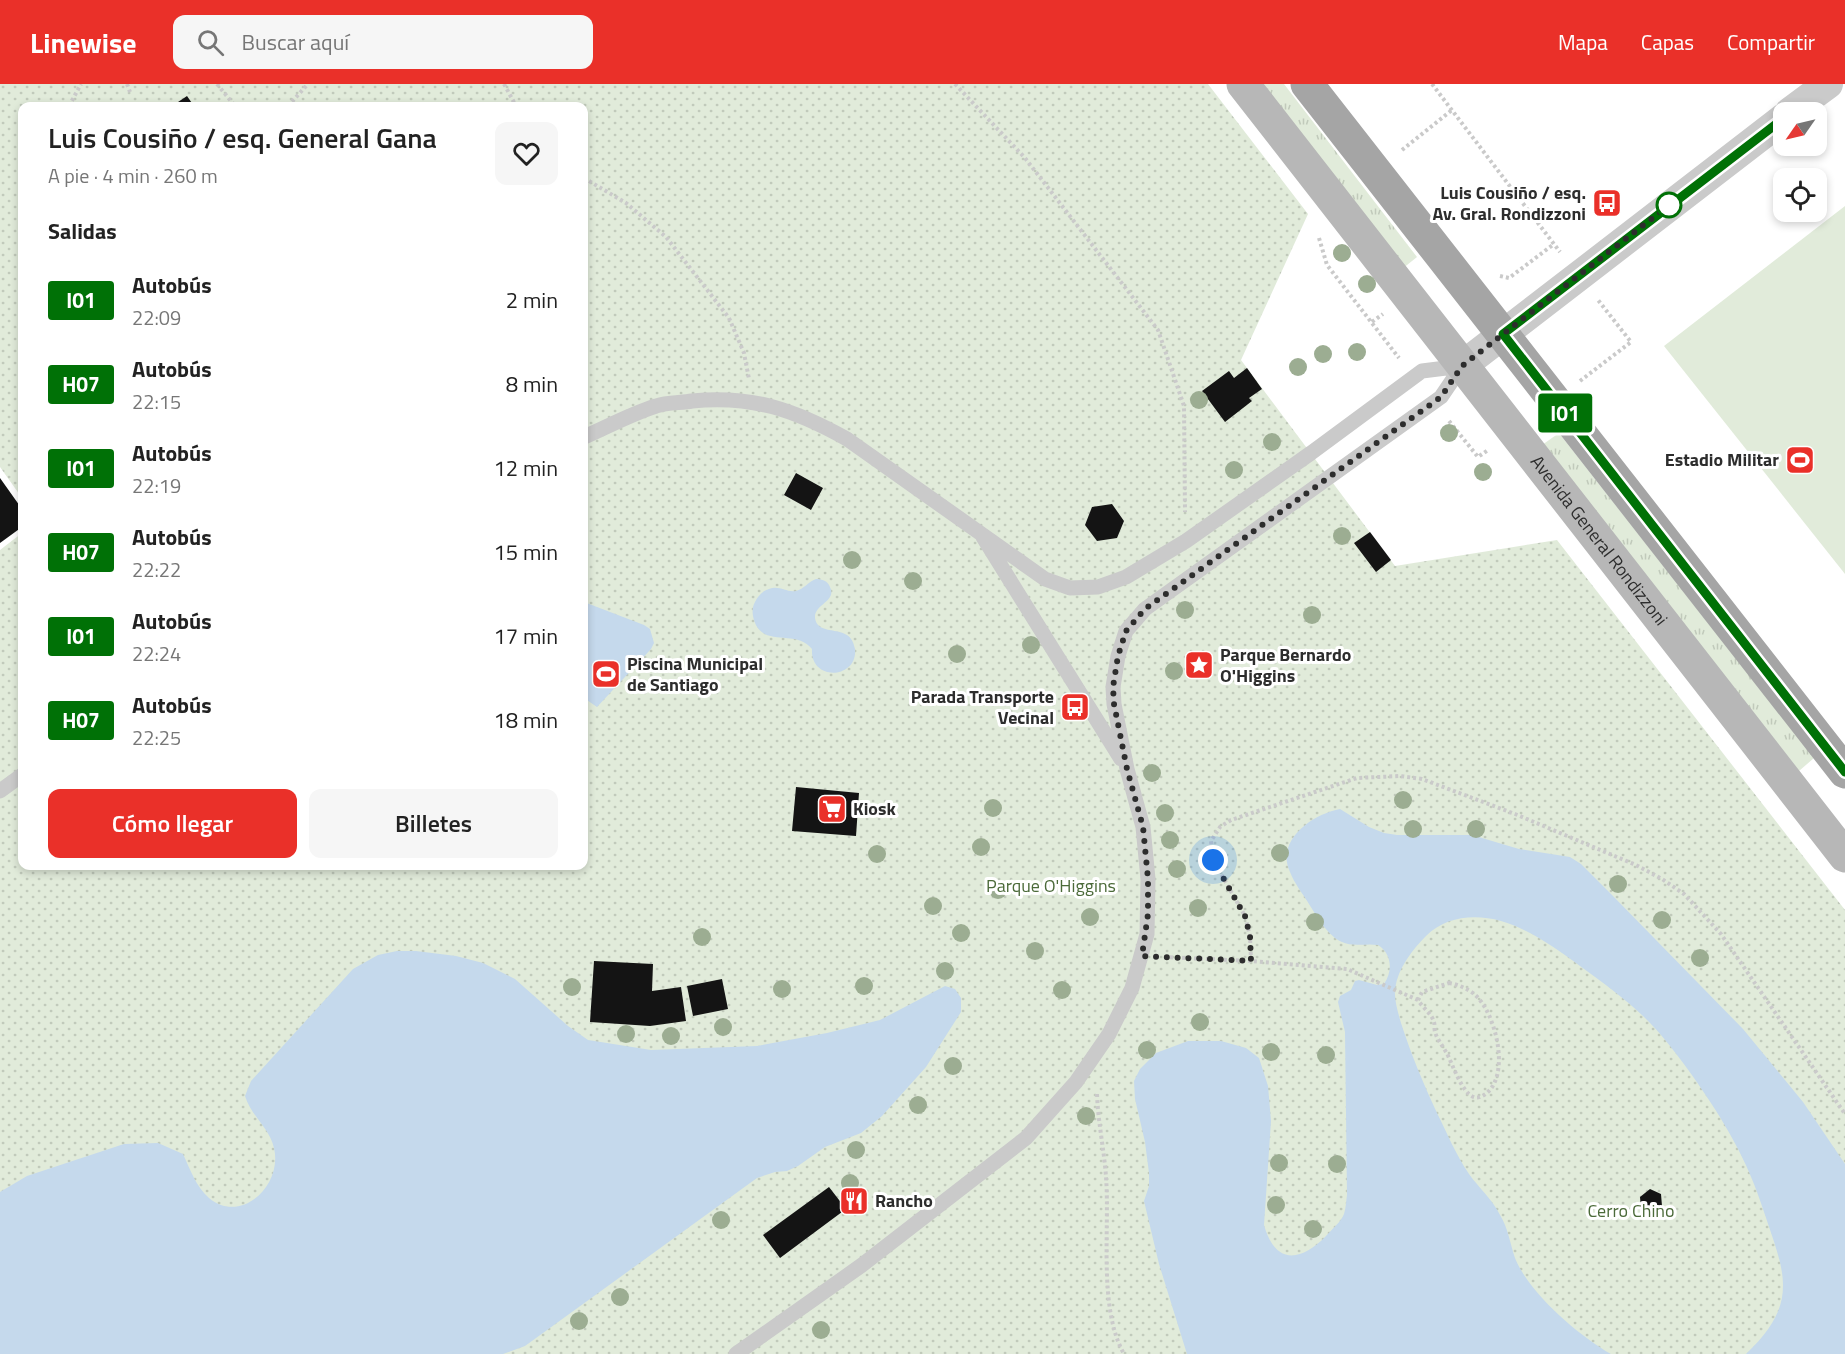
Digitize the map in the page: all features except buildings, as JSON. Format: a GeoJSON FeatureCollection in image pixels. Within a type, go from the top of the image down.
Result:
{"type":"FeatureCollection","features":[{"type":"Feature","properties":{"kind":"main road","name":"Avenida General Rondizzoni"},"geometry":{"type":"LineString","coordinates":[[1243,84],[1462,366],[1841,841]]}},
{"type":"Feature","properties":{"kind":"main road"},"geometry":{"type":"LineString","coordinates":[[1307,84],[1845,772]]}},
{"type":"Feature","properties":{"kind":"street"},"geometry":{"type":"LineString","coordinates":[[1804,102],[1828,84]]}},
{"type":"Feature","properties":{"kind":"street"},"geometry":{"type":"LineString","coordinates":[[1462,366],[1773,126]]}},
{"type":"Feature","properties":{"kind":"lane"},"geometry":{"type":"LineString","coordinates":[[588,435],[657,405],[710,400],[753,402],[791,411],[847,439],[1045,579],[1070,588],[1098,587],[1126,577],[1186,541],[1422,371],[1462,366]]}},
{"type":"Feature","properties":{"kind":"lane"},"geometry":{"type":"LineString","coordinates":[[736,1354],[862,1265],[1026,1138],[1094,1058],[1124,1007],[1142,956],[1147,934],[1148,879],[1143,827],[1127,769],[1114,704],[1113,687],[1118,656],[1126,631],[1145,609],[1441,397],[1462,366]]}},
{"type":"Feature","properties":{"kind":"lane"},"geometry":{"type":"LineString","coordinates":[[979,531],[1127,769]]}},
{"type":"Feature","properties":{"kind":"lane"},"geometry":{"type":"LineString","coordinates":[[0,791],[18,778]]}},
{"type":"Feature","properties":{"kind":"path"},"geometry":{"type":"LineString","coordinates":[[71,102],[81,84]]}},
{"type":"Feature","properties":{"kind":"path"},"geometry":{"type":"LineString","coordinates":[[127,84],[130,92]]}},
{"type":"Feature","properties":{"kind":"path"},"geometry":{"type":"LineString","coordinates":[[217,84],[232,102]]}},
{"type":"Feature","properties":{"kind":"path"},"geometry":{"type":"LineString","coordinates":[[292,102],[308,84]]}},
{"type":"Feature","properties":{"kind":"path"},"geometry":{"type":"LineString","coordinates":[[504,84],[514,102]]}},
{"type":"Feature","properties":{"kind":"path"},"geometry":{"type":"LineString","coordinates":[[955,84],[1025,158],[1158,330],[1184,406],[1186,541]]}},
{"type":"Feature","properties":{"kind":"path"},"geometry":{"type":"LineString","coordinates":[[1432,84],[1554,243],[1509,278],[1498,275]]}},
{"type":"Feature","properties":{"kind":"path"},"geometry":{"type":"LineString","coordinates":[[1400,152],[1452,110]]}},
{"type":"Feature","properties":{"kind":"path"},"geometry":{"type":"LineString","coordinates":[[588,180],[626,203],[666,237],[729,318],[744,353],[753,402]]}},
{"type":"Feature","properties":{"kind":"path"},"geometry":{"type":"LineString","coordinates":[[1371,322],[1413,377]]}},
{"type":"Feature","properties":{"kind":"path"},"geometry":{"type":"LineString","coordinates":[[1555,400],[1631,342]]}},
{"type":"Feature","properties":{"kind":"path"},"geometry":{"type":"LineString","coordinates":[[1434,402],[1478,457]]}},
{"type":"Feature","properties":{"kind":"path"},"geometry":{"type":"LineString","coordinates":[[1251,961],[1250,936],[1245,916],[1213,860],[1211,841],[1220,827],[1231,820],[1357,778],[1400,776],[1422,779],[1605,851],[1662,879],[1684,894],[1721,934],[1845,1114]]}},
{"type":"Feature","properties":{"kind":"path"},"geometry":{"type":"LineString","coordinates":[[1142,956],[1251,961],[1347,969],[1418,1000],[1434,1022],[1435,1032],[1454,1071],[1471,1095],[1476,1098],[1482,1096],[1491,1087],[1501,1055],[1490,1017],[1480,1001],[1474,993],[1449,983],[1422,992],[1418,1000]]}},
{"type":"Feature","properties":{"kind":"path"},"geometry":{"type":"LineString","coordinates":[[1094,1058],[1106,1176],[1109,1299],[1114,1326],[1124,1354]]}},
{"type":"Feature","properties":{"kind":"green space","name":"Parque O'Higgins"},"geometry":{"type":"Polygon","coordinates":[[[0,84],[1208,84],[1308,214],[1241,360],[1395,566],[1557,540],[1845,910],[1845,1354],[0,1354],[0,550],[18,536],[18,870],[588,870],[588,102],[18,102],[18,492],[0,467],[0,84]]]}},
{"type":"Feature","properties":{"kind":"green space"},"geometry":{"type":"Polygon","coordinates":[[[1258,84],[1284,84],[1417,257],[1402,269],[1258,84]]]}},
{"type":"Feature","properties":{"kind":"green space","name":"Estadio Militar"},"geometry":{"type":"Polygon","coordinates":[[[1845,206],[1845,574],[1664,346],[1845,206]]]}},
{"type":"Feature","properties":{"kind":"green space"},"geometry":{"type":"Polygon","coordinates":[[[1559,433],[1814,758],[1799,771],[1542,445],[1559,433]]]}},
{"type":"Feature","properties":{"kind":"water"},"geometry":{"type":"Polygon","coordinates":[[[816,579],[826,582],[831,592],[828,600],[816,613],[817,624],[822,628],[847,635],[852,640],[855,649],[854,659],[849,666],[834,673],[818,667],[813,660],[812,649],[805,643],[765,634],[758,629],[753,618],[754,604],[764,591],[776,588],[796,591],[816,579]]]}},
{"type":"Feature","properties":{"kind":"water","name":"Piscina Municipal de Santiago"},"geometry":{"type":"Polygon","coordinates":[[[588,604],[644,625],[650,629],[654,643],[597,707],[588,701],[588,604]]]}},
{"type":"Feature","properties":{"kind":"water"},"geometry":{"type":"Polygon","coordinates":[[[1340,809],[1369,827],[1384,833],[1472,835],[1519,849],[1570,857],[1581,864],[1743,1029],[1803,1102],[1845,1164],[1845,1354],[1746,1354],[1775,1318],[1781,1302],[1783,1286],[1781,1269],[1771,1231],[1750,1173],[1715,1110],[1664,1038],[1613,990],[1532,934],[1501,921],[1471,917],[1442,924],[1434,929],[1406,960],[1395,989],[1401,1023],[1422,1080],[1452,1144],[1469,1174],[1503,1220],[1515,1258],[1522,1271],[1531,1285],[1556,1312],[1584,1336],[1611,1354],[1187,1354],[1159,1264],[1144,1201],[1149,1186],[1149,1173],[1145,1142],[1135,1099],[1134,1081],[1140,1069],[1156,1053],[1188,1041],[1221,1041],[1246,1048],[1259,1058],[1268,1086],[1271,1121],[1264,1225],[1269,1238],[1282,1253],[1298,1255],[1316,1245],[1341,1220],[1345,1212],[1347,1195],[1345,1032],[1338,1002],[1340,996],[1351,990],[1355,981],[1384,984],[1389,974],[1390,963],[1386,953],[1378,945],[1346,943],[1328,931],[1296,884],[1287,860],[1292,839],[1299,830],[1319,816],[1340,809]]]}},
{"type":"Feature","properties":{"kind":"water"},"geometry":{"type":"Polygon","coordinates":[[[397,951],[456,956],[483,963],[515,979],[568,1026],[588,1040],[651,1050],[757,1046],[827,1033],[880,1020],[945,986],[955,989],[961,998],[961,1012],[926,1067],[882,1116],[861,1133],[825,1147],[787,1171],[757,1178],[525,1346],[503,1354],[0,1354],[0,1192],[27,1176],[124,1144],[158,1143],[183,1154],[197,1183],[209,1198],[221,1205],[234,1207],[246,1204],[266,1187],[275,1162],[272,1141],[251,1110],[245,1096],[251,1081],[353,969],[378,955],[397,951]]]}},
{"type":"Feature","properties":{"kind":"bus line","name":"I01"},"geometry":{"type":"LineString","coordinates":[[1773,126],[1503,334],[1845,772]]}},
{"type":"Feature","properties":{"kind":"place","name":"Luis Cousiño / esq. Av. Gral. Rondizzoni"},"geometry":{"type":"Point","coordinates":[1607,203]}},
{"type":"Feature","properties":{"kind":"place","name":"Estadio Militar"},"geometry":{"type":"Point","coordinates":[1800,460]}},
{"type":"Feature","properties":{"kind":"place","name":"Parque Bernardo O'Higgins"},"geometry":{"type":"Point","coordinates":[1199,665]}},
{"type":"Feature","properties":{"kind":"place","name":"Piscina Municipal de Santiago"},"geometry":{"type":"Point","coordinates":[606,674]}},
{"type":"Feature","properties":{"kind":"place","name":"Parada Transporte Vecinal"},"geometry":{"type":"Point","coordinates":[1075,707]}},
{"type":"Feature","properties":{"kind":"place","name":"Kiosk"},"geometry":{"type":"Point","coordinates":[832,809]}},
{"type":"Feature","properties":{"kind":"place","name":"Rancho"},"geometry":{"type":"Point","coordinates":[854,1201]}},
{"type":"Feature","properties":{"kind":"route"},"geometry":{"type":"LineString","coordinates":[[1213,860],[1245,916],[1250,936],[1251,961],[1142,956],[1147,934],[1148,914],[1148,879],[1143,827],[1127,769],[1114,704],[1113,687],[1118,656],[1126,631],[1145,609],[1441,397],[1462,366],[1677,199],[1669,205]]}},
{"type":"Feature","properties":{"kind":"park label","name":"Cerro Chino"},"geometry":{"type":"Point","coordinates":[1631,1211]}}]}
